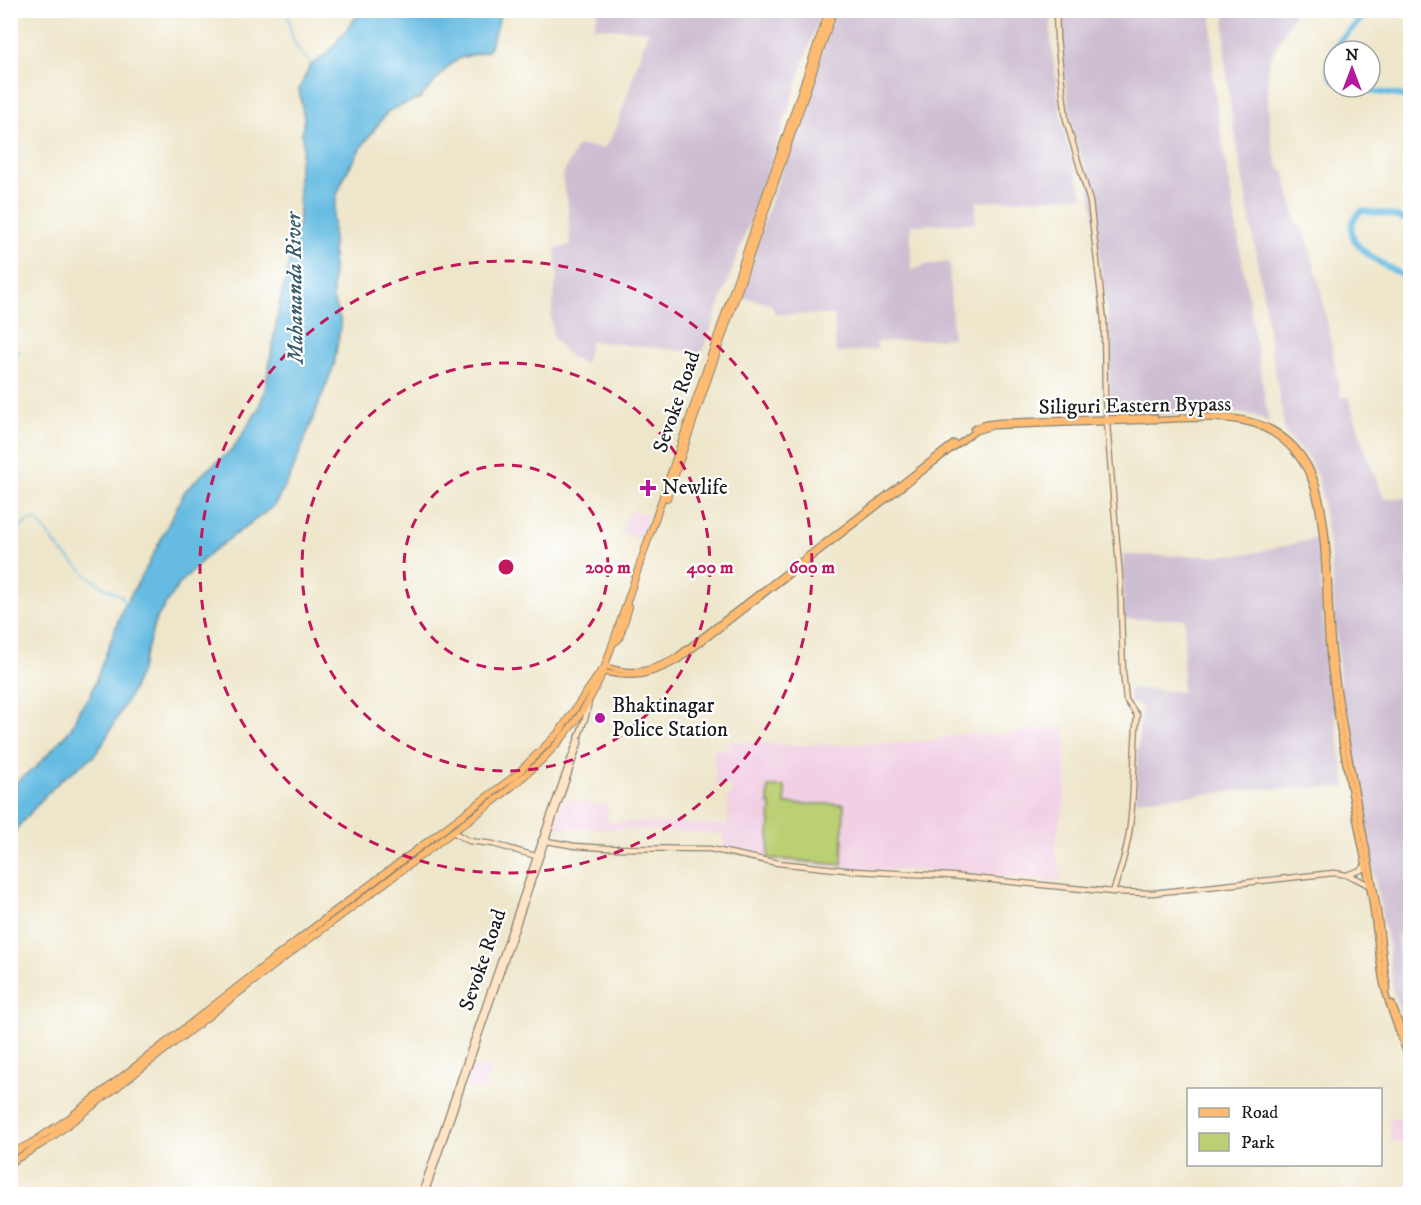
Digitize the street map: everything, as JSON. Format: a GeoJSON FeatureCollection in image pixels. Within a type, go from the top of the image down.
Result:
{"type":"FeatureCollection","features":[{"type":"Feature","properties":{"kind":"highway","name":"Sevoke Road"},"geometry":{"type":"LineString","coordinates":[[612,644],[829,10]]}},
{"type":"Feature","properties":{"kind":"highway","name":"Sevoke Road"},"geometry":{"type":"LineString","coordinates":[[612,644],[619,639],[834,10]]}},
{"type":"Feature","properties":{"kind":"highway"},"geometry":{"type":"LineString","coordinates":[[10,1163],[48,1140],[301,945],[493,803],[533,770],[572,727],[595,688],[612,644]]}},
{"type":"Feature","properties":{"kind":"highway"},"geometry":{"type":"LineString","coordinates":[[10,1154],[69,1118],[331,914],[516,776],[559,732],[577,709],[596,677],[604,669]]}},
{"type":"Feature","properties":{"kind":"main road","name":"Siliguri Eastern Bypass"},"geometry":{"type":"LineString","coordinates":[[604,669],[641,672],[675,658],[842,528],[979,426],[1000,422],[1107,421],[1211,416],[1260,422],[1282,435],[1303,457],[1317,486],[1325,532],[1334,661],[1366,864],[1372,888],[1388,993],[1410,1052]]}},
{"type":"Feature","properties":{"kind":"main road","name":"Siliguri Eastern Bypass"},"geometry":{"type":"LineString","coordinates":[[1372,888],[1383,980],[1410,1064]]}},
{"type":"Feature","properties":{"kind":"street"},"geometry":{"type":"LineString","coordinates":[[1056,10],[1068,131],[1092,211],[1104,321],[1107,421],[1125,688],[1128,703],[1136,710],[1137,715],[1129,832],[1113,892]]}},
{"type":"Feature","properties":{"kind":"street","name":"Sevoke Road"},"geometry":{"type":"LineString","coordinates":[[423,1194],[543,841],[573,761],[590,697]]}},
{"type":"Feature","properties":{"kind":"street"},"geometry":{"type":"LineString","coordinates":[[453,832],[469,841],[491,844],[536,856]]}},
{"type":"Feature","properties":{"kind":"street"},"geometry":{"type":"LineString","coordinates":[[543,841],[606,848],[710,849],[778,863],[855,871],[951,876],[1113,892],[1153,893],[1334,873],[1360,879],[1372,888]]}},
{"type":"Feature","properties":{"kind":"street","name":"Sevoke Road"},"geometry":{"type":"LineString","coordinates":[[494,987],[536,856],[543,841]]}},
{"type":"Feature","properties":{"kind":"street"},"geometry":{"type":"LineString","coordinates":[[1346,874],[1361,870],[1366,864]]}},
{"type":"Feature","properties":{"kind":"shaded area"},"geometry":{"type":"Polygon","coordinates":[[[598,11],[821,11],[767,174],[702,353],[591,341],[585,364],[570,357],[553,338],[551,318],[557,275],[555,249],[570,245],[568,205],[562,177],[577,146],[604,148],[615,132],[648,31],[594,27],[598,11]]]}},
{"type":"Feature","properties":{"kind":"shaded area"},"geometry":{"type":"Polygon","coordinates":[[[835,11],[1051,11],[1051,42],[1064,134],[1083,196],[977,202],[975,223],[911,225],[911,271],[925,265],[949,262],[953,338],[877,342],[877,349],[836,353],[834,315],[775,314],[771,304],[739,297],[835,11]]]}},
{"type":"Feature","properties":{"kind":"shaded area"},"geometry":{"type":"Polygon","coordinates":[[[1060,11],[1212,11],[1213,79],[1269,422],[1256,416],[1223,411],[1110,418],[1108,318],[1088,173],[1074,138],[1064,73],[1060,11]]]}},
{"type":"Feature","properties":{"kind":"shaded area"},"geometry":{"type":"Polygon","coordinates":[[[1225,11],[1293,11],[1269,61],[1267,91],[1271,137],[1277,164],[1285,174],[1296,221],[1305,232],[1321,289],[1341,397],[1349,397],[1364,448],[1384,498],[1409,498],[1410,554],[1406,576],[1410,582],[1410,931],[1397,935],[1406,1007],[1410,1007],[1410,1043],[1393,991],[1388,946],[1359,798],[1340,682],[1330,551],[1319,480],[1308,458],[1285,433],[1231,111],[1225,59],[1225,11]]]}},
{"type":"Feature","properties":{"kind":"shaded area"},"geometry":{"type":"Polygon","coordinates":[[[630,511],[648,514],[640,539],[621,532],[630,511]]]}},
{"type":"Feature","properties":{"kind":"shaded area"},"geometry":{"type":"Polygon","coordinates":[[[1318,538],[1325,648],[1346,787],[1262,789],[1136,800],[1137,755],[1142,707],[1130,702],[1129,688],[1182,692],[1185,619],[1123,619],[1123,555],[1213,556],[1253,553],[1318,538]]]}},
{"type":"Feature","properties":{"kind":"shaded area"},"geometry":{"type":"Polygon","coordinates":[[[1065,727],[1064,807],[1055,852],[1062,881],[774,861],[724,848],[724,834],[556,828],[565,800],[608,805],[607,821],[728,825],[728,797],[731,793],[731,786],[716,786],[714,750],[729,749],[729,741],[790,745],[903,743],[962,734],[996,735],[1065,727]]]}},
{"type":"Feature","properties":{"kind":"shaded area"},"geometry":{"type":"Polygon","coordinates":[[[472,1067],[490,1069],[483,1091],[466,1088],[472,1067]]]}},
{"type":"Feature","properties":{"kind":"shaded area"},"geometry":{"type":"Polygon","coordinates":[[[1389,1119],[1410,1119],[1410,1142],[1391,1142],[1389,1119]]]}},
{"type":"Feature","properties":{"kind":"green space"},"geometry":{"type":"Polygon","coordinates":[[[768,787],[785,787],[785,804],[844,804],[842,865],[768,858],[771,804],[768,804],[768,787]]]}},
{"type":"Feature","properties":{"kind":"water","name":"Mahananda River"},"geometry":{"type":"Polygon","coordinates":[[[361,11],[500,11],[498,24],[488,51],[460,58],[449,66],[420,98],[388,111],[360,149],[346,173],[337,195],[333,218],[333,299],[341,322],[334,365],[291,475],[274,506],[210,553],[180,583],[156,619],[140,673],[102,745],[94,756],[61,780],[11,835],[11,786],[35,768],[71,729],[79,710],[90,696],[123,608],[147,567],[185,491],[232,450],[258,410],[265,390],[280,302],[299,221],[299,166],[303,147],[304,118],[299,89],[310,66],[328,53],[361,11]]]}},
{"type":"Feature","properties":{"kind":"waterway"},"geometry":{"type":"LineString","coordinates":[[288,10],[294,41],[313,64]]}},
{"type":"Feature","properties":{"kind":"waterway"},"geometry":{"type":"LineString","coordinates":[[1342,39],[1370,10]]}},
{"type":"Feature","properties":{"kind":"waterway"},"geometry":{"type":"LineString","coordinates":[[1382,93],[1410,97]]}},
{"type":"Feature","properties":{"kind":"waterway"},"geometry":{"type":"LineString","coordinates":[[1410,221],[1387,214],[1362,211],[1355,217],[1352,226],[1352,235],[1364,251],[1410,280]]}},
{"type":"Feature","properties":{"kind":"waterway"},"geometry":{"type":"LineString","coordinates":[[10,298],[11,293]]}},
{"type":"Feature","properties":{"kind":"waterway"},"geometry":{"type":"LineString","coordinates":[[10,343],[19,352],[10,363]]}},
{"type":"Feature","properties":{"kind":"waterway"},"geometry":{"type":"LineString","coordinates":[[10,541],[24,524],[37,520],[60,550],[86,574],[123,597],[124,607]]}},
{"type":"Feature","properties":{"kind":"place","name":"Newlife"},"geometry":{"type":"Point","coordinates":[648,488]}},
{"type":"Feature","properties":{"kind":"place","name":"Bhaktinagar Police Station"},"geometry":{"type":"Point","coordinates":[600,718]}}]}
